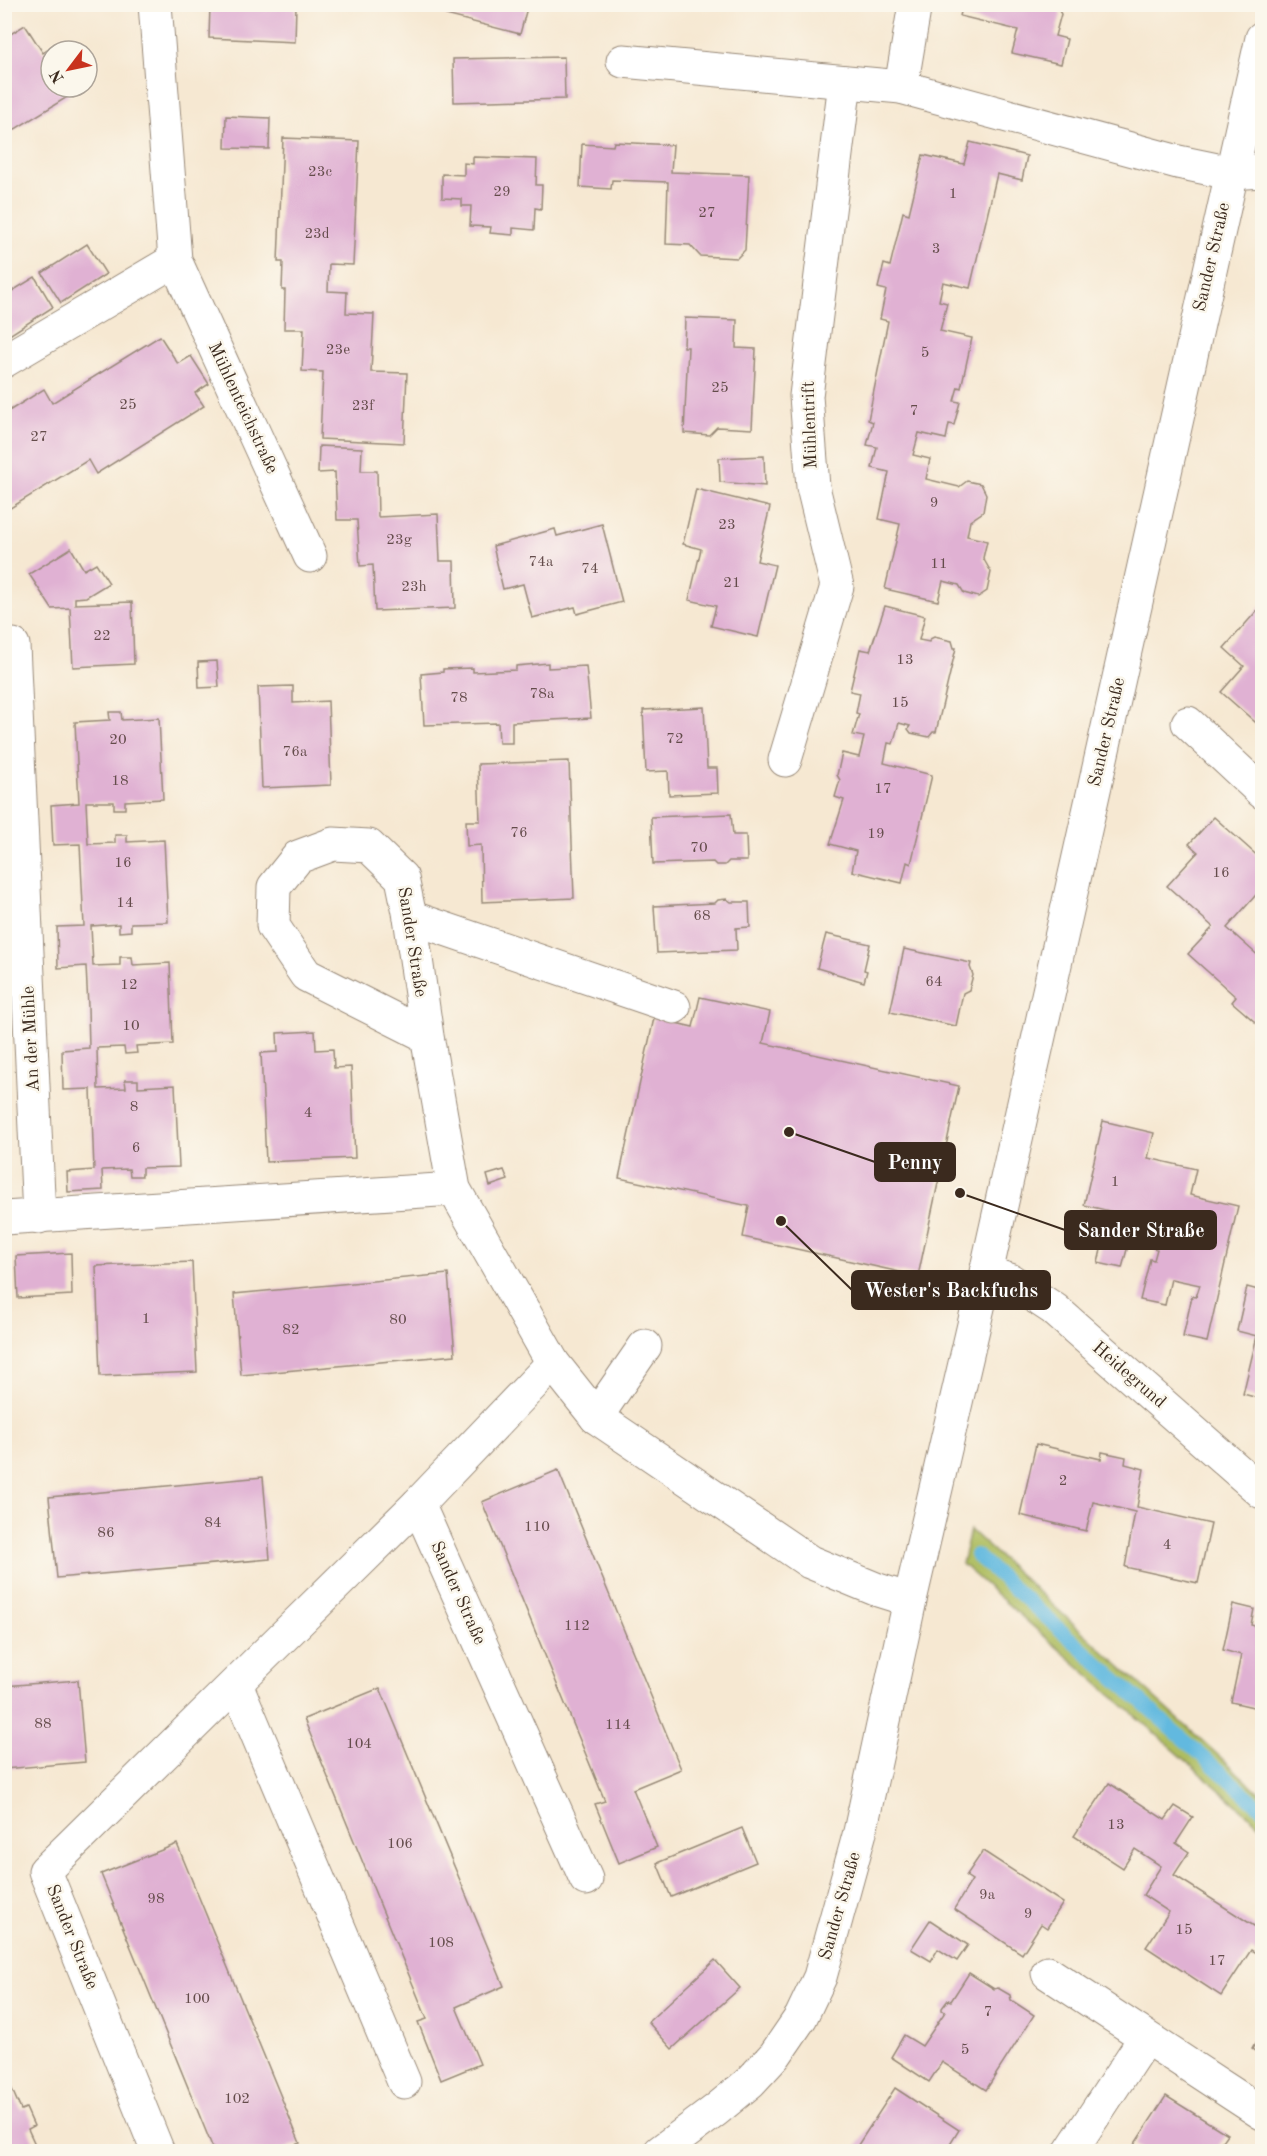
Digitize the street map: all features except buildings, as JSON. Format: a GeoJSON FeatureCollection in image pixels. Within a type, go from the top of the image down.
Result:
{"type":"FeatureCollection","features":[{"type":"Feature","properties":{"kind":"street","name":"Mühlenteichstraße"},"geometry":{"type":"LineString","coordinates":[[155,4],[175,260],[310,555]]}},
{"type":"Feature","properties":{"kind":"street"},"geometry":{"type":"LineString","coordinates":[[901,87],[915,4]]}},
{"type":"Feature","properties":{"kind":"street","name":"Sander Straße"},"geometry":{"type":"LineString","coordinates":[[660,2151],[750,2082],[775,2055],[801,2017],[820,1977],[860,1832],[910,1600],[986,1273],[1247,172],[1263,38]]}},
{"type":"Feature","properties":{"kind":"street"},"geometry":{"type":"LineString","coordinates":[[623,61],[901,87],[1178,162],[1247,172]]}},
{"type":"Feature","properties":{"kind":"street","name":"Mühlentrift"},"geometry":{"type":"LineString","coordinates":[[785,760],[837,586],[813,487],[806,396],[845,82]]}},
{"type":"Feature","properties":{"kind":"street"},"geometry":{"type":"LineString","coordinates":[[4,361],[175,260]]}},
{"type":"Feature","properties":{"kind":"street","name":"An der Mühle"},"geometry":{"type":"LineString","coordinates":[[13,645],[39,1217]]}},
{"type":"Feature","properties":{"kind":"street"},"geometry":{"type":"LineString","coordinates":[[1188,723],[1263,792]]}},
{"type":"Feature","properties":{"kind":"street","name":"Sander Straße"},"geometry":{"type":"LineString","coordinates":[[427,1036],[306,975],[273,926],[274,887],[298,857],[333,844],[369,846],[402,878],[454,1189],[553,1363],[597,1417],[810,1562],[878,1590],[910,1600]]}},
{"type":"Feature","properties":{"kind":"street"},"geometry":{"type":"LineString","coordinates":[[410,917],[674,1007]]}},
{"type":"Feature","properties":{"kind":"street"},"geometry":{"type":"LineString","coordinates":[[4,1218],[454,1189]]}},
{"type":"Feature","properties":{"kind":"street","name":"Heidegrund"},"geometry":{"type":"LineString","coordinates":[[986,1273],[1010,1280],[1054,1309],[1263,1492]]}},
{"type":"Feature","properties":{"kind":"street"},"geometry":{"type":"LineString","coordinates":[[597,1417],[645,1346]]}},
{"type":"Feature","properties":{"kind":"street","name":"Sander Straße"},"geometry":{"type":"LineString","coordinates":[[158,2151],[45,1871],[418,1504],[553,1363]]}},
{"type":"Feature","properties":{"kind":"street","name":"Sander Straße"},"geometry":{"type":"LineString","coordinates":[[418,1504],[586,1879]]}},
{"type":"Feature","properties":{"kind":"street"},"geometry":{"type":"LineString","coordinates":[[236,1684],[404,2082]]}},
{"type":"Feature","properties":{"kind":"street"},"geometry":{"type":"LineString","coordinates":[[1048,1973],[1263,2114]]}},
{"type":"Feature","properties":{"kind":"street"},"geometry":{"type":"LineString","coordinates":[[1070,2151],[1145,2038]]}},
{"type":"Feature","properties":{"kind":"green space"},"geometry":{"type":"Polygon","coordinates":[[[970,1530],[1262,1795],[1262,1827],[962,1564],[970,1530]]]}},
{"type":"Feature","properties":{"kind":"waterway"},"geometry":{"type":"LineString","coordinates":[[976,1555],[1262,1809]]}},
{"type":"Feature","properties":{"kind":"place","name":"Penny"},"geometry":{"type":"Point","coordinates":[789,1132]}},
{"type":"Feature","properties":{"kind":"place","name":"Sander Straße"},"geometry":{"type":"Point","coordinates":[960,1193]}},
{"type":"Feature","properties":{"kind":"place","name":"Wester's Backfuchs"},"geometry":{"type":"Point","coordinates":[781,1221]}}]}
